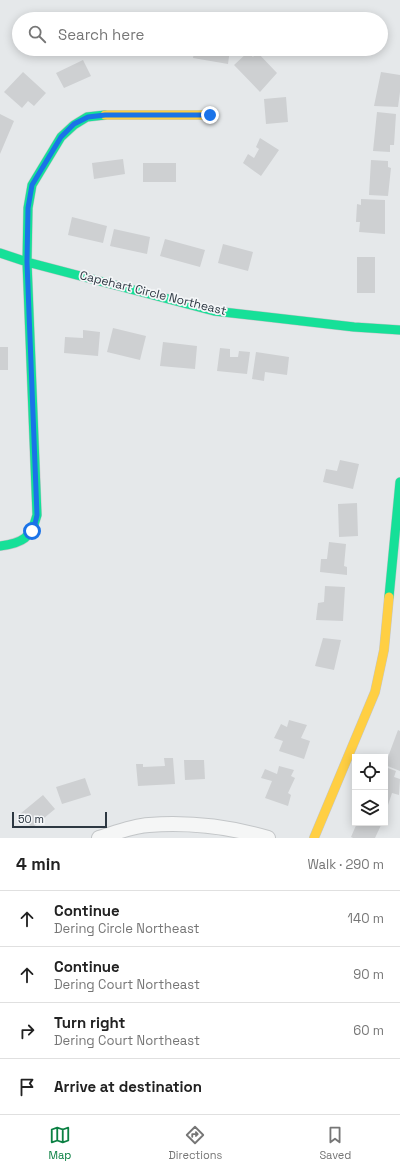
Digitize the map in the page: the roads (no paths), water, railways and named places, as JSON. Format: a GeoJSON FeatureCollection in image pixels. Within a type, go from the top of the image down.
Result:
{"type":"FeatureCollection","features":[{"type":"Feature","properties":{"kind":"street"},"geometry":{"type":"LineString","coordinates":[[0,546],[17,543],[25,538],[32,531],[37,515],[27,262],[28,208],[32,185],[61,137],[74,124],[88,117],[105,115],[210,115]]}},
{"type":"Feature","properties":{"kind":"street","name":"Capehart Circle Northeast"},"geometry":{"type":"LineString","coordinates":[[0,254],[214,310],[354,327],[400,330]]}},
{"type":"Feature","properties":{"kind":"street"},"geometry":{"type":"LineString","coordinates":[[314,838],[375,692],[384,650],[400,482]]}},
{"type":"Feature","properties":{"kind":"street"},"geometry":{"type":"LineString","coordinates":[[99,838],[148,825],[182,825],[243,831],[268,838]]}}]}
